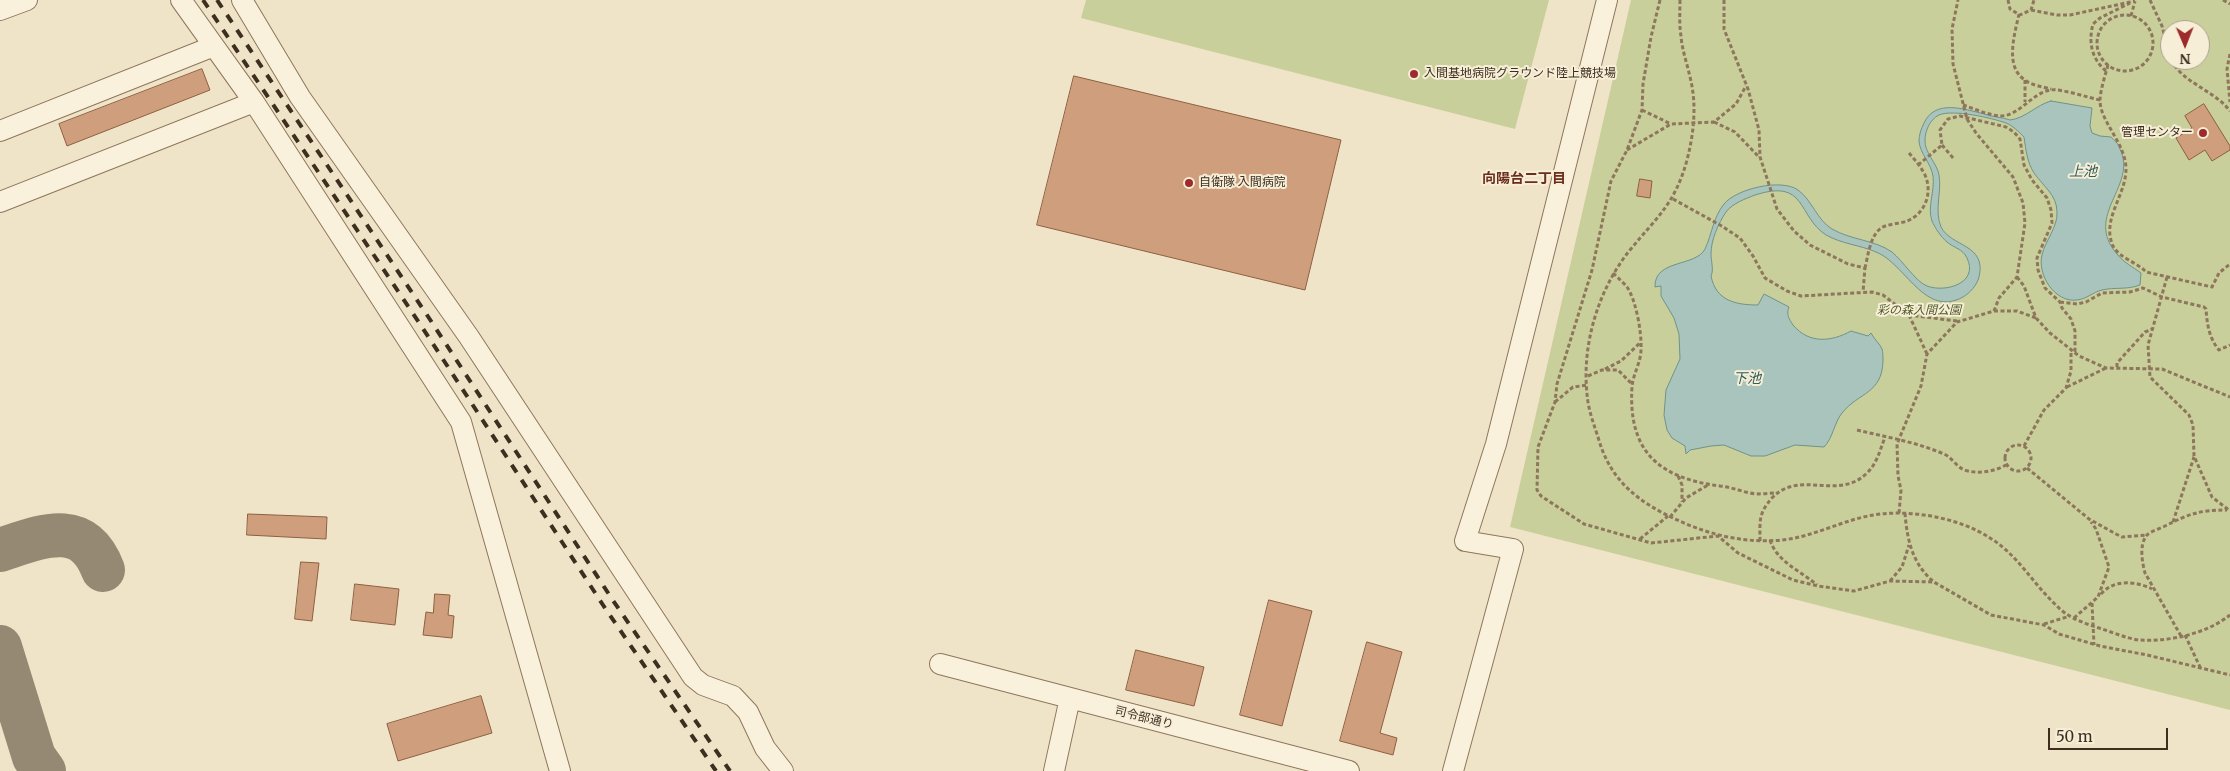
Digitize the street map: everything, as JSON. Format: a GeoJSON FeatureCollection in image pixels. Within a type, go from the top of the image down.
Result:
{"type":"FeatureCollection","features":[{"type":"Feature","properties":{"kind":"lane"},"geometry":{"type":"LineString","coordinates":[[181,0],[254,102],[461,422],[560,771]]}},
{"type":"Feature","properties":{"kind":"lane"},"geometry":{"type":"LineString","coordinates":[[242,0],[300,97],[469,337],[693,676],[702,685],[733,696],[748,712],[765,748],[783,771]]}},
{"type":"Feature","properties":{"kind":"lane"},"geometry":{"type":"LineString","coordinates":[[1454,771],[1513,549],[1465,541],[1496,444],[1607,0]]}},
{"type":"Feature","properties":{"kind":"lane"},"geometry":{"type":"LineString","coordinates":[[0,131],[214,46]]}},
{"type":"Feature","properties":{"kind":"lane"},"geometry":{"type":"LineString","coordinates":[[0,202],[254,102]]}},
{"type":"Feature","properties":{"kind":"lane","name":"司令部通り"},"geometry":{"type":"LineString","coordinates":[[940,664],[1348,771]]}},
{"type":"Feature","properties":{"kind":"lane"},"geometry":{"type":"LineString","coordinates":[[1054,771],[1070,698]]}},
{"type":"Feature","properties":{"kind":"path"},"geometry":{"type":"LineString","coordinates":[[1660,0],[1643,84],[1642,110],[1626,150],[1610,182],[1592,270],[1568,355],[1557,384],[1555,402],[1538,447],[1536,490],[1546,500],[1584,524],[1651,543],[1718,536],[1738,553],[1779,574],[1818,586],[1860,590],[1890,581],[1934,582]]}},
{"type":"Feature","properties":{"kind":"path"},"geometry":{"type":"LineString","coordinates":[[1680,0],[1680,35],[1694,99],[1694,122],[1686,161],[1673,198],[1614,273],[1601,297],[1587,352],[1588,402],[1602,451],[1613,474],[1630,491],[1669,516],[1689,527],[1718,536],[1760,541],[1800,537],[1869,516],[1899,512],[1922,514],[1961,524],[1988,536],[2018,561],[2057,607],[2072,617],[2094,627],[2139,640],[2183,635],[2209,627],[2230,614]]}},
{"type":"Feature","properties":{"kind":"path"},"geometry":{"type":"LineString","coordinates":[[1724,0],[1724,28],[1746,86],[1759,130],[1760,157],[1777,209],[1802,240],[1839,260],[1865,268]]}},
{"type":"Feature","properties":{"kind":"path"},"geometry":{"type":"LineString","coordinates":[[1958,0],[1952,28],[1953,64],[1963,106],[1967,119],[1976,133],[2008,170],[2021,195],[2025,223],[2017,277],[1999,298],[1994,311]]}},
{"type":"Feature","properties":{"kind":"path"},"geometry":{"type":"LineString","coordinates":[[2008,0],[2010,8],[2019,14],[2024,14],[2031,10],[2057,15],[2070,15],[2135,0]]}},
{"type":"Feature","properties":{"kind":"path"},"geometry":{"type":"LineString","coordinates":[[2031,10],[2034,0]]}},
{"type":"Feature","properties":{"kind":"path"},"geometry":{"type":"LineString","coordinates":[[2131,16],[2135,0]]}},
{"type":"Feature","properties":{"kind":"path"},"geometry":{"type":"LineString","coordinates":[[2106,71],[2095,61],[2092,52],[2093,24],[2100,18],[2135,0]]}},
{"type":"Feature","properties":{"kind":"path"},"geometry":{"type":"LineString","coordinates":[[2150,0],[2160,22]]}},
{"type":"Feature","properties":{"kind":"path"},"geometry":{"type":"LineString","coordinates":[[2223,0],[2230,4]]}},
{"type":"Feature","properties":{"kind":"path"},"geometry":{"type":"LineString","coordinates":[[2019,14],[2012,57],[2024,80],[2025,103]]}},
{"type":"Feature","properties":{"kind":"path"},"geometry":{"type":"LineString","coordinates":[[2119,16],[2131,16],[2145,24],[2153,40],[2149,57],[2136,69],[2127,71],[2118,70],[2108,65],[2098,52],[2096,43],[2098,34],[2110,19],[2119,16]]}},
{"type":"Feature","properties":{"kind":"path"},"geometry":{"type":"LineString","coordinates":[[2230,54],[2227,69],[2230,102]]}},
{"type":"Feature","properties":{"kind":"path"},"geometry":{"type":"LineString","coordinates":[[2108,65],[2100,100],[2110,130],[2121,146],[2126,166],[2122,188],[2111,217],[2113,246],[2118,252],[2146,272],[2212,287],[2219,273],[2230,264]]}},
{"type":"Feature","properties":{"kind":"path"},"geometry":{"type":"LineString","coordinates":[[2177,70],[2230,111]]}},
{"type":"Feature","properties":{"kind":"path"},"geometry":{"type":"LineString","coordinates":[[2024,80],[2051,89],[2100,100]]}},
{"type":"Feature","properties":{"kind":"path"},"geometry":{"type":"LineString","coordinates":[[1714,122],[1736,104],[1746,86]]}},
{"type":"Feature","properties":{"kind":"path"},"geometry":{"type":"LineString","coordinates":[[1963,106],[2001,116],[2013,113],[2035,95],[2051,89]]}},
{"type":"Feature","properties":{"kind":"path"},"geometry":{"type":"LineString","coordinates":[[1642,110],[1671,124]]}},
{"type":"Feature","properties":{"kind":"path"},"geometry":{"type":"LineString","coordinates":[[1954,159],[1942,145],[1940,130],[1948,119],[1960,116],[2006,127],[2020,139],[2024,165],[2032,180],[2047,198],[2051,210],[2052,223],[2036,258],[2038,270],[2045,288],[2060,302],[2062,308],[2071,319],[2075,331],[2074,353]]}},
{"type":"Feature","properties":{"kind":"path"},"geometry":{"type":"LineString","coordinates":[[1626,150],[1671,124],[1714,122],[1735,132],[1760,157]]}},
{"type":"Feature","properties":{"kind":"path"},"geometry":{"type":"LineString","coordinates":[[1918,165],[1942,145]]}},
{"type":"Feature","properties":{"kind":"path"},"geometry":{"type":"LineString","coordinates":[[1863,292],[1868,253],[1872,242],[1882,227],[1909,220],[1923,208],[1927,198],[1928,183],[1909,153]]}},
{"type":"Feature","properties":{"kind":"path"},"geometry":{"type":"LineString","coordinates":[[1673,198],[1713,220],[1740,238],[1765,278],[1786,291],[1801,296],[1863,292],[1883,294],[1909,315],[1927,354]]}},
{"type":"Feature","properties":{"kind":"path"},"geometry":{"type":"LineString","coordinates":[[1614,273],[1631,295],[1639,321],[1642,350],[1632,385],[1633,423],[1642,448],[1660,465],[1678,476],[1752,494],[1777,493]]}},
{"type":"Feature","properties":{"kind":"path"},"geometry":{"type":"LineString","coordinates":[[2017,277],[2024,286],[2036,318]]}},
{"type":"Feature","properties":{"kind":"path"},"geometry":{"type":"LineString","coordinates":[[2166,277],[2148,351],[2150,377],[2191,419],[2194,456],[2212,497],[2229,511]]}},
{"type":"Feature","properties":{"kind":"path"},"geometry":{"type":"LineString","coordinates":[[2060,302],[2076,304],[2086,302],[2102,293],[2130,292],[2143,288],[2162,297],[2204,307],[2206,309],[2209,332],[2215,346],[2219,350],[2230,344]]}},
{"type":"Feature","properties":{"kind":"path"},"geometry":{"type":"LineString","coordinates":[[1909,315],[1957,322],[1994,311],[2017,311],[2036,318],[2074,353],[2106,368]]}},
{"type":"Feature","properties":{"kind":"path"},"geometry":{"type":"LineString","coordinates":[[1899,512],[1901,498],[1898,476],[1898,440],[1921,386],[1927,354],[1957,322]]}},
{"type":"Feature","properties":{"kind":"path"},"geometry":{"type":"LineString","coordinates":[[2117,367],[2117,363],[2145,332],[2152,329]]}},
{"type":"Feature","properties":{"kind":"path"},"geometry":{"type":"LineString","coordinates":[[1588,376],[1621,361],[1641,342]]}},
{"type":"Feature","properties":{"kind":"path"},"geometry":{"type":"LineString","coordinates":[[2066,388],[2071,371],[2071,350]]}},
{"type":"Feature","properties":{"kind":"path"},"geometry":{"type":"LineString","coordinates":[[2024,446],[2044,410],[2066,388],[2106,368],[2162,369],[2230,397]]}},
{"type":"Feature","properties":{"kind":"path"},"geometry":{"type":"LineString","coordinates":[[1602,370],[1618,370],[1632,385]]}},
{"type":"Feature","properties":{"kind":"path"},"geometry":{"type":"LineString","coordinates":[[1555,402],[1572,386],[1588,385]]}},
{"type":"Feature","properties":{"kind":"path"},"geometry":{"type":"LineString","coordinates":[[1857,430],[1946,454],[1959,467],[1969,472],[1987,472],[2006,465]]}},
{"type":"Feature","properties":{"kind":"path"},"geometry":{"type":"LineString","coordinates":[[1760,541],[1761,512],[1777,493],[1793,485],[1837,488],[1850,484],[1864,476],[1873,466],[1885,437]]}},
{"type":"Feature","properties":{"kind":"path"},"geometry":{"type":"LineString","coordinates":[[2016,445],[2024,446],[2028,450],[2031,458],[2027,468],[2017,472],[2006,465],[2004,456],[2008,449],[2016,445]]}},
{"type":"Feature","properties":{"kind":"path"},"geometry":{"type":"LineString","coordinates":[[2173,522],[2194,456]]}},
{"type":"Feature","properties":{"kind":"path"},"geometry":{"type":"LineString","coordinates":[[2027,468],[2089,519],[2122,537],[2148,534],[2201,510],[2229,511]]}},
{"type":"Feature","properties":{"kind":"path"},"geometry":{"type":"LineString","coordinates":[[1678,476],[1682,485],[1682,502]]}},
{"type":"Feature","properties":{"kind":"path"},"geometry":{"type":"LineString","coordinates":[[1640,539],[1669,516],[1682,502],[1708,484]]}},
{"type":"Feature","properties":{"kind":"path"},"geometry":{"type":"LineString","coordinates":[[1905,513],[1906,537],[1924,574],[1934,582],[1991,615],[2044,625],[2059,634],[2094,645],[2230,675]]}},
{"type":"Feature","properties":{"kind":"path"},"geometry":{"type":"LineString","coordinates":[[2089,519],[2096,529],[2109,567],[2098,597]]}},
{"type":"Feature","properties":{"kind":"path"},"geometry":{"type":"LineString","coordinates":[[2148,534],[2142,547],[2143,565],[2153,589],[2183,635],[2200,668]]}},
{"type":"Feature","properties":{"kind":"path"},"geometry":{"type":"LineString","coordinates":[[1770,540],[1773,550],[1779,557],[1818,586]]}},
{"type":"Feature","properties":{"kind":"path"},"geometry":{"type":"LineString","coordinates":[[1890,581],[1902,567],[1909,544]]}},
{"type":"Feature","properties":{"kind":"path"},"geometry":{"type":"LineString","coordinates":[[2044,625],[2072,617],[2092,604],[2105,589],[2120,584],[2137,582],[2153,589]]}},
{"type":"Feature","properties":{"kind":"path"},"geometry":{"type":"LineString","coordinates":[[2092,604],[2094,645]]}},
{"type":"Feature","properties":{"kind":"green space","name":"入間基地病院グラウンド陸上競技場"},"geometry":{"type":"Polygon","coordinates":[[[1086,0],[1549,0],[1515,129],[1081,18],[1086,0]]]}},
{"type":"Feature","properties":{"kind":"green space","name":"彩の森入間公園"},"geometry":{"type":"Polygon","coordinates":[[[1631,0],[2230,0],[2230,710],[1510,527],[1631,0]]]}},
{"type":"Feature","properties":{"kind":"water"},"geometry":{"type":"Polygon","coordinates":[[[2051,101],[2092,108],[2090,126],[2092,133],[2111,137],[2119,147],[2124,163],[2122,176],[2108,213],[2106,226],[2108,240],[2125,262],[2141,273],[2140,285],[2102,290],[2077,300],[2069,300],[2055,292],[2045,279],[2041,263],[2042,255],[2056,223],[2055,201],[2030,165],[2024,137],[2008,124],[1992,119],[1953,113],[1939,115],[1933,119],[1929,126],[1925,144],[1939,175],[1939,221],[1946,234],[1967,247],[1978,258],[1980,266],[1979,277],[1975,286],[1963,297],[1949,302],[1937,301],[1916,287],[1887,258],[1876,252],[1826,235],[1817,227],[1793,195],[1784,191],[1772,191],[1755,195],[1736,204],[1726,212],[1712,243],[1711,276],[1717,291],[1728,300],[1750,305],[1758,305],[1764,294],[1789,307],[1788,316],[1793,325],[1806,336],[1813,338],[1828,339],[1851,331],[1868,336],[1871,333],[1882,349],[1882,372],[1874,386],[1842,413],[1824,447],[1795,445],[1765,456],[1751,456],[1724,445],[1690,450],[1686,454],[1685,446],[1672,438],[1667,430],[1664,415],[1666,390],[1680,359],[1679,334],[1674,318],[1661,296],[1661,286],[1655,287],[1656,278],[1668,267],[1700,255],[1705,249],[1715,220],[1724,204],[1738,194],[1759,187],[1781,185],[1790,187],[1803,194],[1822,221],[1832,229],[1847,236],[1878,245],[1892,252],[1918,280],[1927,286],[1935,288],[1951,287],[1965,280],[1970,267],[1965,255],[1945,240],[1932,221],[1930,210],[1933,176],[1919,141],[1924,123],[1935,111],[1943,108],[1959,108],[2010,120],[2016,119],[2051,101]]]}},
{"type":"Feature","properties":{"kind":"building"},"geometry":{"type":"Polygon","coordinates":[[[202,69],[210,90],[67,146],[59,124],[202,69]]]}},
{"type":"Feature","properties":{"kind":"building","name":"自衛隊 入間病院"},"geometry":{"type":"Polygon","coordinates":[[[1074,76],[1341,140],[1305,290],[1037,225],[1074,76]]]}},
{"type":"Feature","properties":{"kind":"building","name":"管理センター"},"geometry":{"type":"Polygon","coordinates":[[[2204,104],[2230,146],[2230,150],[2212,161],[2205,150],[2189,160],[2176,138],[2192,128],[2185,116],[2204,104]]]}},
{"type":"Feature","properties":{"kind":"building"},"geometry":{"type":"Polygon","coordinates":[[[1640,179],[1652,181],[1650,198],[1637,196],[1640,179]]]}},
{"type":"Feature","properties":{"kind":"building"},"geometry":{"type":"Polygon","coordinates":[[[248,514],[327,517],[326,539],[247,535],[248,514]]]}},
{"type":"Feature","properties":{"kind":"building"},"geometry":{"type":"Polygon","coordinates":[[[301,562],[319,563],[312,621],[295,619],[301,562]]]}},
{"type":"Feature","properties":{"kind":"building"},"geometry":{"type":"Polygon","coordinates":[[[355,584],[399,589],[395,625],[351,620],[355,584]]]}},
{"type":"Feature","properties":{"kind":"building"},"geometry":{"type":"Polygon","coordinates":[[[435,594],[450,595],[448,615],[454,616],[452,638],[423,635],[426,612],[433,613],[435,594]]]}},
{"type":"Feature","properties":{"kind":"building"},"geometry":{"type":"Polygon","coordinates":[[[1269,600],[1312,611],[1282,726],[1240,715],[1269,600]]]}},
{"type":"Feature","properties":{"kind":"building"},"geometry":{"type":"Polygon","coordinates":[[[1367,642],[1402,652],[1380,733],[1397,738],[1393,755],[1340,741],[1367,642]]]}},
{"type":"Feature","properties":{"kind":"building"},"geometry":{"type":"Polygon","coordinates":[[[1136,650],[1204,667],[1194,706],[1126,690],[1136,650]]]}},
{"type":"Feature","properties":{"kind":"building"},"geometry":{"type":"Polygon","coordinates":[[[481,696],[492,733],[398,761],[387,724],[481,696]]]}},
{"type":"Feature","properties":{"kind":"taxiway"},"geometry":{"type":"LineString","coordinates":[[0,550],[45,537],[59,535],[72,537],[84,543],[94,553],[103,570]]}},
{"type":"Feature","properties":{"kind":"taxiway"},"geometry":{"type":"LineString","coordinates":[[0,647],[34,757],[44,771]]}},
{"type":"Feature","properties":{"kind":"railway"},"geometry":{"type":"LineString","coordinates":[[203,0],[420,324],[603,605],[716,771]]}},
{"type":"Feature","properties":{"kind":"railway"},"geometry":{"type":"LineString","coordinates":[[217,0],[429,318],[612,599],[730,771]]}},
{"type":"Feature","properties":{"kind":"place","name":"入間基地病院グラウンド陸上競技場"},"geometry":{"type":"Point","coordinates":[1414,74]}},
{"type":"Feature","properties":{"kind":"place","name":"管理センター"},"geometry":{"type":"Point","coordinates":[2203,133]}},
{"type":"Feature","properties":{"kind":"place","name":"自衛隊 入間病院"},"geometry":{"type":"Point","coordinates":[1189,183]}},
{"type":"Feature","properties":{"kind":"district","name":"向陽台二丁目"},"geometry":{"type":"Point","coordinates":[1524,179]}},
{"type":"Feature","properties":{"kind":"water label","name":"上池"},"geometry":{"type":"Point","coordinates":[2083,172]}},
{"type":"Feature","properties":{"kind":"water label","name":"下池"},"geometry":{"type":"Point","coordinates":[1747,379]}}]}
